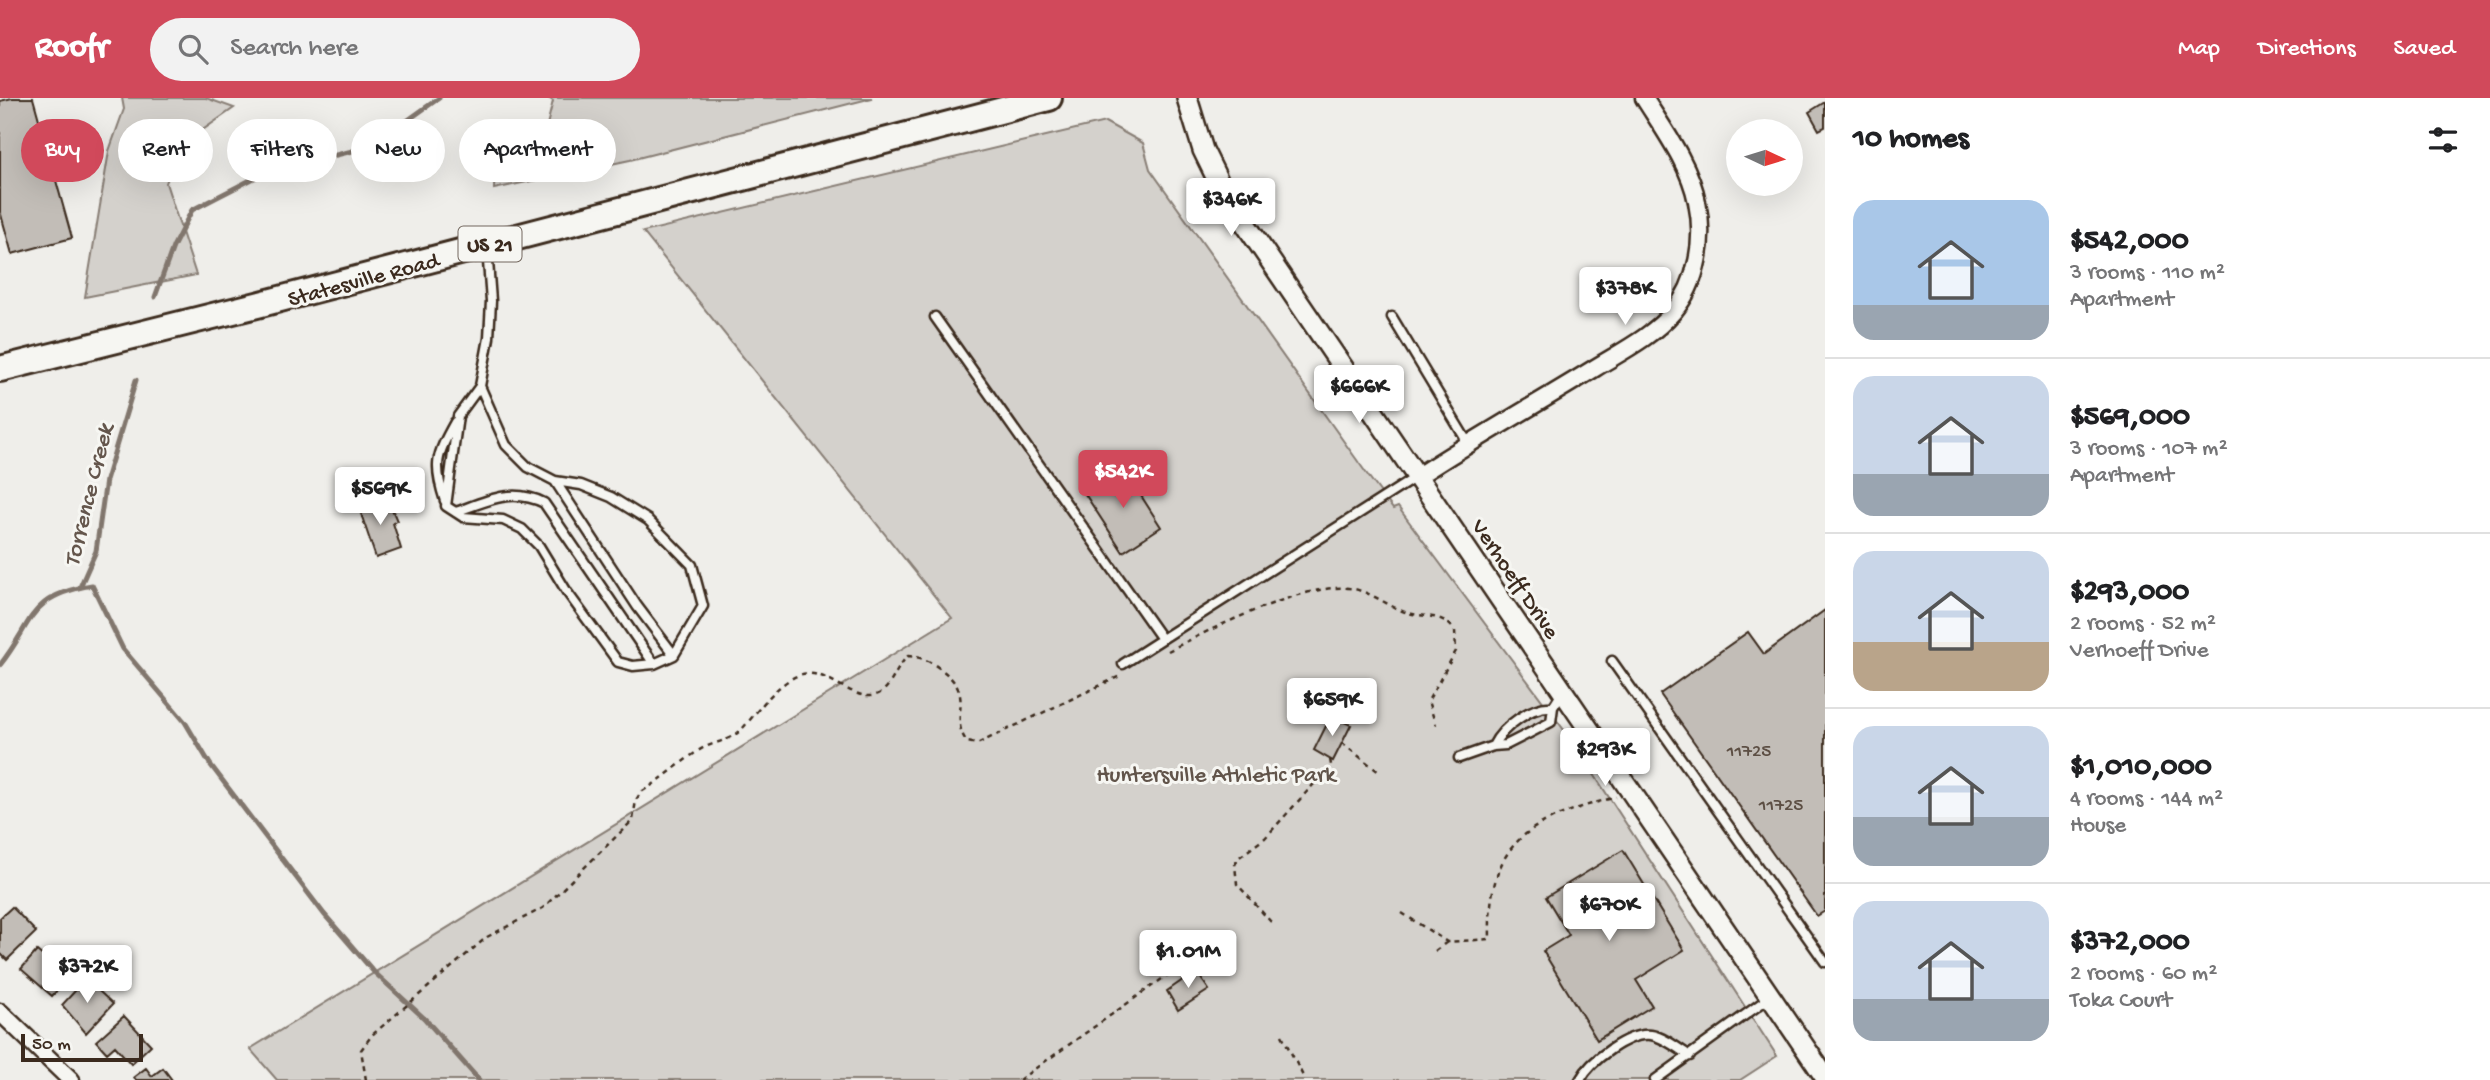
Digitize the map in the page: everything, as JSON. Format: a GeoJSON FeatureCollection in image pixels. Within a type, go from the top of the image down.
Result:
{"type":"FeatureCollection","features":[{"type":"Feature","properties":{"kind":"main road","name":"Statesville Road"},"geometry":{"type":"LineString","coordinates":[[0,369],[1049,98]]}},
{"type":"Feature","properties":{"kind":"street","name":"Verhoeff Drive"},"geometry":{"type":"LineString","coordinates":[[1187,98],[1203,150],[1223,191],[1418,476],[1558,699],[1632,793],[1825,1077]]}},
{"type":"Feature","properties":{"kind":"street"},"geometry":{"type":"LineString","coordinates":[[1418,476],[1619,353],[1661,324],[1684,298],[1696,267],[1700,240],[1697,198],[1689,175],[1644,98]]}},
{"type":"Feature","properties":{"kind":"street"},"geometry":{"type":"LineString","coordinates":[[0,1012],[71,1080]]}},
{"type":"Feature","properties":{"kind":"lane"},"geometry":{"type":"LineString","coordinates":[[480,386],[506,445],[528,467],[555,481],[581,485],[611,497],[648,520],[692,565],[703,606],[674,654],[654,664],[633,666],[618,662],[567,592],[539,546],[522,529],[503,520],[463,517],[446,506],[435,471],[443,442],[480,386],[491,301],[486,245]]}},
{"type":"Feature","properties":{"kind":"lane"},"geometry":{"type":"LineString","coordinates":[[935,317],[1163,639]]}},
{"type":"Feature","properties":{"kind":"lane"},"geometry":{"type":"LineString","coordinates":[[1392,317],[1468,443]]}},
{"type":"Feature","properties":{"kind":"lane"},"geometry":{"type":"LineString","coordinates":[[446,506],[458,416]]}},
{"type":"Feature","properties":{"kind":"lane"},"geometry":{"type":"LineString","coordinates":[[1123,664],[1418,476]]}},
{"type":"Feature","properties":{"kind":"lane"},"geometry":{"type":"LineString","coordinates":[[555,481],[637,606],[674,654]]}},
{"type":"Feature","properties":{"kind":"lane"},"geometry":{"type":"LineString","coordinates":[[456,512],[500,495],[533,498],[544,503],[654,664]]}},
{"type":"Feature","properties":{"kind":"lane"},"geometry":{"type":"LineString","coordinates":[[1612,661],[1825,962]]}},
{"type":"Feature","properties":{"kind":"lane"},"geometry":{"type":"LineString","coordinates":[[1493,746],[1498,735],[1541,706],[1558,699]]}},
{"type":"Feature","properties":{"kind":"lane"},"geometry":{"type":"LineString","coordinates":[[1459,758],[1493,746],[1506,745],[1550,722],[1558,699]]}},
{"type":"Feature","properties":{"kind":"lane"},"geometry":{"type":"LineString","coordinates":[[1655,1080],[1770,997]]}},
{"type":"Feature","properties":{"kind":"lane"},"geometry":{"type":"LineString","coordinates":[[1580,1080],[1585,1070],[1636,1035],[1654,1035],[1690,1056]]}},
{"type":"Feature","properties":{"kind":"path"},"geometry":{"type":"LineString","coordinates":[[1163,654],[1231,621],[1319,589],[1354,589],[1410,613],[1442,618],[1455,631],[1456,650],[1428,701],[1436,725]]}},
{"type":"Feature","properties":{"kind":"path"},"geometry":{"type":"LineString","coordinates":[[366,1080],[361,1050],[372,1035],[487,937],[542,908],[633,820],[636,800],[641,792],[700,749],[740,731],[774,693],[801,674],[827,677],[858,694],[876,695],[883,691],[908,656],[931,661],[953,678],[959,688],[962,735],[967,742],[977,744],[1003,734],[1132,670]]}},
{"type":"Feature","properties":{"kind":"path"},"geometry":{"type":"LineString","coordinates":[[1342,743],[1379,772]]}},
{"type":"Feature","properties":{"kind":"path"},"geometry":{"type":"LineString","coordinates":[[1271,922],[1237,884],[1235,865],[1238,858],[1265,838],[1315,785],[1331,765],[1330,759]]}},
{"type":"Feature","properties":{"kind":"path"},"geometry":{"type":"LineString","coordinates":[[1435,951],[1447,942],[1490,939],[1489,914],[1502,857],[1524,834],[1571,812],[1632,793]]}},
{"type":"Feature","properties":{"kind":"path"},"geometry":{"type":"LineString","coordinates":[[1402,913],[1447,942]]}},
{"type":"Feature","properties":{"kind":"path"},"geometry":{"type":"LineString","coordinates":[[1019,1080],[1203,950],[1210,949],[1232,957]]}},
{"type":"Feature","properties":{"kind":"path"},"geometry":{"type":"LineString","coordinates":[[1282,1035],[1305,1080]]}},
{"type":"Feature","properties":{"kind":"green space"},"geometry":{"type":"Polygon","coordinates":[[[122,98],[206,98],[234,108],[213,123],[213,119],[120,119],[124,109],[122,98]]]}},
{"type":"Feature","properties":{"kind":"green space"},"geometry":{"type":"Polygon","coordinates":[[[548,98],[872,98],[616,163],[616,119],[548,119],[553,101],[548,98]]]}},
{"type":"Feature","properties":{"kind":"green space","name":"Huntersville Athletic Park"},"geometry":{"type":"Polygon","coordinates":[[[1105,122],[1143,143],[1150,169],[1369,477],[1393,509],[1398,507],[1573,742],[1777,1056],[1740,1080],[277,1080],[250,1049],[952,618],[643,232],[1105,122]]]}},
{"type":"Feature","properties":{"kind":"green space"},"geometry":{"type":"Polygon","coordinates":[[[118,126],[118,182],[166,182],[196,275],[85,297],[109,151],[118,126]]]}},
{"type":"Feature","properties":{"kind":"green space"},"geometry":{"type":"Polygon","coordinates":[[[494,182],[527,182],[494,189],[494,182]]]}},
{"type":"Feature","properties":{"kind":"building"},"geometry":{"type":"Polygon","coordinates":[[[33,98],[39,119],[21,119],[21,182],[56,182],[72,238],[12,254],[0,211],[0,101],[33,98]]]}},
{"type":"Feature","properties":{"kind":"building"},"geometry":{"type":"Polygon","coordinates":[[[1825,102],[1825,127],[1819,130],[1809,112],[1825,102]]]}},
{"type":"Feature","properties":{"kind":"building"},"geometry":{"type":"Polygon","coordinates":[[[1124,469],[1161,527],[1123,552],[1085,494],[1124,469]]]}},
{"type":"Feature","properties":{"kind":"building"},"geometry":{"type":"Polygon","coordinates":[[[383,497],[387,511],[392,509],[397,521],[393,523],[401,549],[376,558],[358,505],[383,497]]]}},
{"type":"Feature","properties":{"kind":"building"},"geometry":{"type":"Polygon","coordinates":[[[1825,610],[1825,911],[1817,916],[1660,694],[1748,632],[1764,654],[1825,610]]]}},
{"type":"Feature","properties":{"kind":"building"},"geometry":{"type":"Polygon","coordinates":[[[1331,716],[1351,725],[1333,761],[1314,750],[1331,716]]]}},
{"type":"Feature","properties":{"kind":"building"},"geometry":{"type":"Polygon","coordinates":[[[1623,850],[1684,950],[1636,980],[1652,1006],[1597,1040],[1543,951],[1569,935],[1546,897],[1623,850]]]}},
{"type":"Feature","properties":{"kind":"building"},"geometry":{"type":"Polygon","coordinates":[[[12,907],[36,932],[7,960],[0,953],[0,918],[12,907]]]}},
{"type":"Feature","properties":{"kind":"building"},"geometry":{"type":"Polygon","coordinates":[[[37,951],[68,978],[52,996],[21,969],[37,951]]]}},
{"type":"Feature","properties":{"kind":"building"},"geometry":{"type":"Polygon","coordinates":[[[1196,971],[1209,990],[1178,1010],[1167,991],[1196,971]]]}},
{"type":"Feature","properties":{"kind":"building"},"geometry":{"type":"Polygon","coordinates":[[[86,979],[113,1004],[86,1033],[62,1005],[86,979]]]}},
{"type":"Feature","properties":{"kind":"building"},"geometry":{"type":"Polygon","coordinates":[[[124,1016],[151,1045],[131,1064],[115,1046],[107,1053],[96,1041],[124,1016]]]}},
{"type":"Feature","properties":{"kind":"building"},"geometry":{"type":"Polygon","coordinates":[[[146,1068],[152,1076],[163,1068],[172,1080],[136,1080],[134,1077],[146,1068]]]}},
{"type":"Feature","properties":{"kind":"waterway","name":"Torrence Creek"},"geometry":{"type":"LineString","coordinates":[[410,119],[439,98]]}},
{"type":"Feature","properties":{"kind":"waterway","name":"Torrence Creek"},"geometry":{"type":"LineString","coordinates":[[155,297],[173,247],[192,210],[266,172],[351,151]]}},
{"type":"Feature","properties":{"kind":"waterway","name":"Torrence Creek"},"geometry":{"type":"LineString","coordinates":[[80,587],[96,551],[106,480],[136,380]]}},
{"type":"Feature","properties":{"kind":"waterway"},"geometry":{"type":"LineString","coordinates":[[0,665],[34,613],[43,604],[55,596],[92,585],[123,649],[185,722],[210,764],[324,914],[374,972],[425,1019],[479,1080]]}}]}
